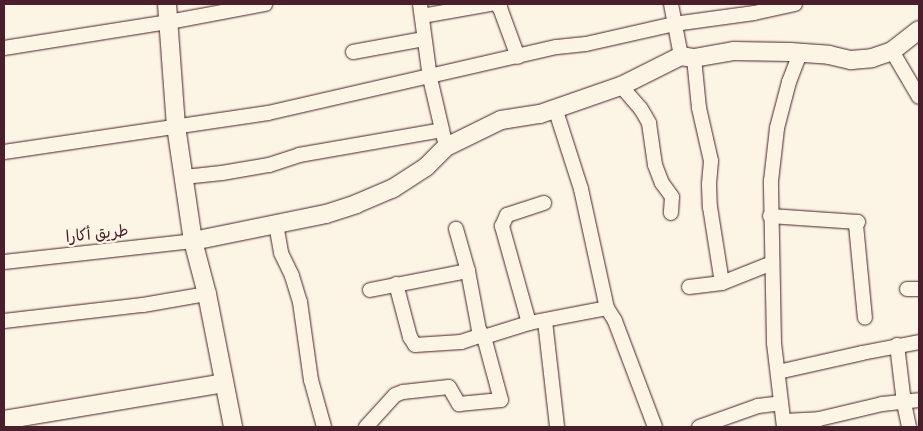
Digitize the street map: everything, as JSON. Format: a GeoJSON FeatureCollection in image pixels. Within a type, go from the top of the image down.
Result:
{"type":"FeatureCollection","features":[{"type":"Feature","properties":{"kind":"street"},"geometry":{"type":"LineString","coordinates":[[166,4],[169,22],[176,126],[193,241],[207,294],[233,427]]}},
{"type":"Feature","properties":{"kind":"street"},"geometry":{"type":"LineString","coordinates":[[4,48],[169,22],[266,4]]}},
{"type":"Feature","properties":{"kind":"street"},"geometry":{"type":"LineString","coordinates":[[446,147],[430,78],[421,10],[490,4]]}},
{"type":"Feature","properties":{"kind":"street"},"geometry":{"type":"LineString","coordinates":[[496,4],[500,8],[518,57]]}},
{"type":"Feature","properties":{"kind":"street"},"geometry":{"type":"LineString","coordinates":[[671,4],[674,24],[687,57],[711,161],[708,184],[710,207],[722,283]]}},
{"type":"Feature","properties":{"kind":"street"},"geometry":{"type":"LineString","coordinates":[[4,152],[268,113],[355,92],[430,78],[674,24],[754,13],[795,4]]}},
{"type":"Feature","properties":{"kind":"street"},"geometry":{"type":"LineString","coordinates":[[193,241],[326,214],[392,189],[426,167],[446,147],[501,120],[540,114],[621,86],[687,57],[734,51],[829,55],[850,60],[872,58],[892,51],[919,30]]}},
{"type":"Feature","properties":{"kind":"street"},"geometry":{"type":"LineString","coordinates":[[353,52],[424,39]]}},
{"type":"Feature","properties":{"kind":"street"},"geometry":{"type":"LineString","coordinates":[[892,51],[919,97]]}},
{"type":"Feature","properties":{"kind":"street"},"geometry":{"type":"LineString","coordinates":[[800,53],[789,82],[777,128],[771,181],[770,216],[774,343],[784,424],[819,419],[882,404],[919,400]]}},
{"type":"Feature","properties":{"kind":"street"},"geometry":{"type":"LineString","coordinates":[[621,86],[641,109],[649,123],[655,165],[662,183],[672,197],[671,213]]}},
{"type":"Feature","properties":{"kind":"street"},"geometry":{"type":"LineString","coordinates":[[555,108],[581,189],[606,308],[616,321],[655,427]]}},
{"type":"Feature","properties":{"kind":"street"},"geometry":{"type":"LineString","coordinates":[[184,177],[222,173],[269,164],[299,155],[442,130]]}},
{"type":"Feature","properties":{"kind":"street"},"geometry":{"type":"LineString","coordinates":[[529,323],[502,226],[507,215],[544,204]]}},
{"type":"Feature","properties":{"kind":"street"},"geometry":{"type":"LineString","coordinates":[[770,216],[858,222],[856,225],[865,318]]}},
{"type":"Feature","properties":{"kind":"street"},"geometry":{"type":"LineString","coordinates":[[276,224],[281,253],[292,276],[300,302],[311,380],[324,427]]}},
{"type":"Feature","properties":{"kind":"street"},"geometry":{"type":"LineString","coordinates":[[373,424],[395,395],[410,390],[449,387],[459,404],[500,400],[481,334],[468,270],[456,228]]}},
{"type":"Feature","properties":{"kind":"street","name":"طريق أكارا"},"geometry":{"type":"LineString","coordinates":[[4,262],[193,241]]}},
{"type":"Feature","properties":{"kind":"street"},"geometry":{"type":"LineString","coordinates":[[689,288],[722,283],[772,263]]}},
{"type":"Feature","properties":{"kind":"street"},"geometry":{"type":"LineString","coordinates":[[370,290],[468,270]]}},
{"type":"Feature","properties":{"kind":"street"},"geometry":{"type":"LineString","coordinates":[[396,284],[414,346],[461,342],[481,334],[606,308]]}},
{"type":"Feature","properties":{"kind":"street"},"geometry":{"type":"LineString","coordinates":[[4,321],[143,305],[207,294]]}},
{"type":"Feature","properties":{"kind":"street"},"geometry":{"type":"LineString","coordinates":[[545,321],[557,427]]}},
{"type":"Feature","properties":{"kind":"street"},"geometry":{"type":"LineString","coordinates":[[778,372],[897,345],[919,342]]}},
{"type":"Feature","properties":{"kind":"street"},"geometry":{"type":"LineString","coordinates":[[897,345],[909,427]]}},
{"type":"Feature","properties":{"kind":"street"},"geometry":{"type":"LineString","coordinates":[[4,420],[224,383]]}},
{"type":"Feature","properties":{"kind":"street"},"geometry":{"type":"LineString","coordinates":[[699,427],[758,406],[781,404]]}}]}
